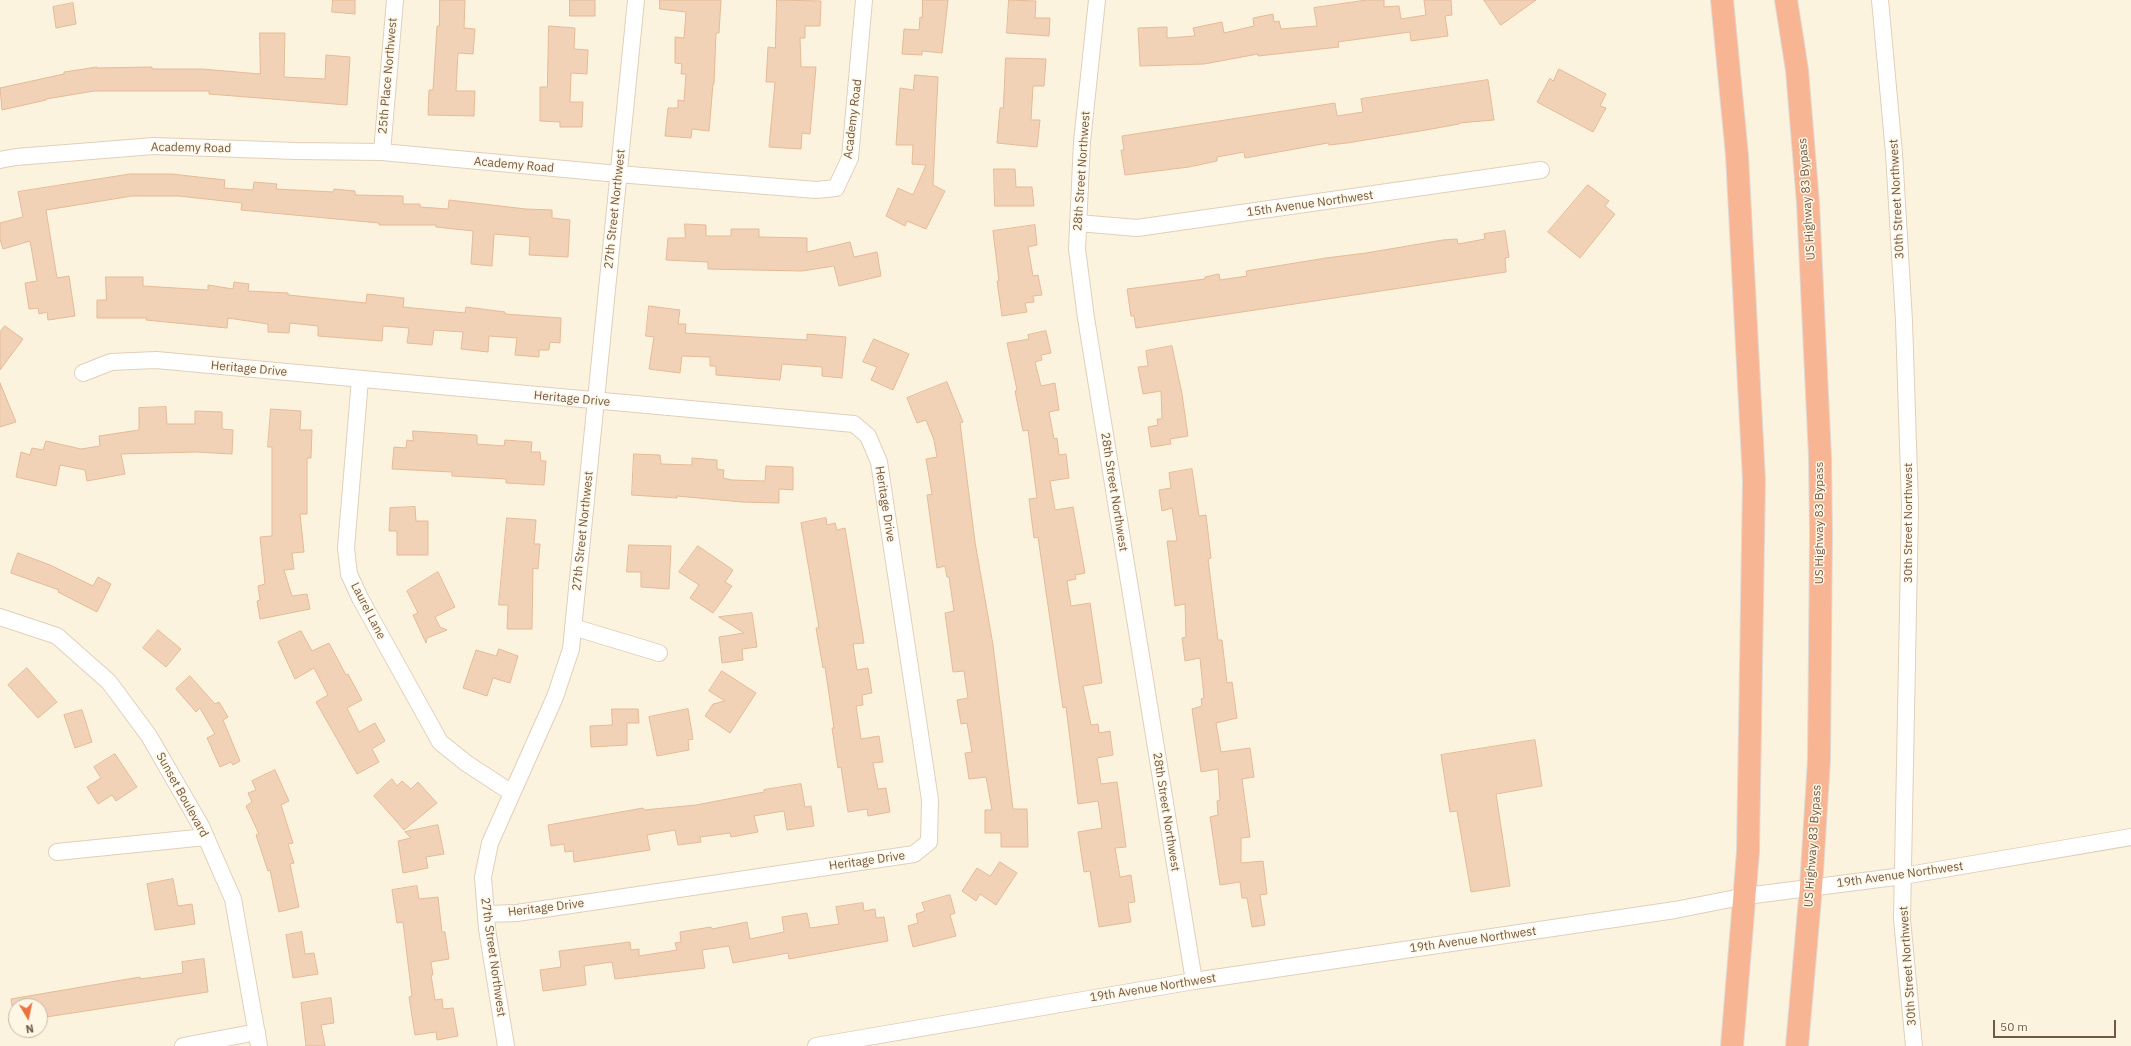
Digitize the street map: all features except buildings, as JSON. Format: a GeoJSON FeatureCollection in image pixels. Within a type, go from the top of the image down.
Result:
{"type":"FeatureCollection","features":[{"type":"Feature","properties":{"kind":"highway"},"geometry":{"type":"LineString","coordinates":[[1722,0],[1737,155],[1754,480],[1752,707],[1746,896],[1732,1046]]}},
{"type":"Feature","properties":{"kind":"highway","name":"US Highway 83 Bypass"},"geometry":{"type":"LineString","coordinates":[[1786,0],[1797,70],[1808,202],[1820,457],[1819,760],[1811,887],[1797,1046]]}},
{"type":"Feature","properties":{"kind":"street","name":"25th Place Northwest"},"geometry":{"type":"LineString","coordinates":[[382,152],[395,0]]}},
{"type":"Feature","properties":{"kind":"street","name":"27th Street Northwest"},"geometry":{"type":"LineString","coordinates":[[506,1046],[486,914],[483,877],[490,843],[555,697],[571,649],[636,0]]}},
{"type":"Feature","properties":{"kind":"street","name":"Academy Road"},"geometry":{"type":"LineString","coordinates":[[0,160],[154,146],[296,151],[382,152],[618,174],[816,190],[836,188],[850,158],[864,0]]}},
{"type":"Feature","properties":{"kind":"street","name":"28th Street Northwest"},"geometry":{"type":"LineString","coordinates":[[1097,0],[1082,142],[1077,249],[1086,318],[1194,981]]}},
{"type":"Feature","properties":{"kind":"street","name":"30th Street Northwest"},"geometry":{"type":"LineString","coordinates":[[1880,0],[1894,153],[1904,321],[1910,506],[1902,919],[1914,1046]]}},
{"type":"Feature","properties":{"kind":"street","name":"15th Avenue Northwest"},"geometry":{"type":"LineString","coordinates":[[1078,223],[1138,228],[1541,170]]}},
{"type":"Feature","properties":{"kind":"street","name":"Heritage Drive"},"geometry":{"type":"LineString","coordinates":[[82,372],[111,362],[156,360],[854,424],[868,436],[879,462],[930,800],[929,842],[914,854],[517,913],[486,914]]}},
{"type":"Feature","properties":{"kind":"street","name":"Laurel Lane"},"geometry":{"type":"LineString","coordinates":[[360,379],[346,548],[349,574],[360,598],[440,742],[466,762],[512,793]]}},
{"type":"Feature","properties":{"kind":"street","name":"Sunset Boulevard"},"geometry":{"type":"LineString","coordinates":[[0,617],[57,636],[109,682],[149,736],[206,837],[233,899],[258,1039]]}},
{"type":"Feature","properties":{"kind":"street"},"geometry":{"type":"LineString","coordinates":[[573,627],[659,653]]}},
{"type":"Feature","properties":{"kind":"street"},"geometry":{"type":"LineString","coordinates":[[57,852],[206,837]]}},
{"type":"Feature","properties":{"kind":"street","name":"19th Avenue Northwest"},"geometry":{"type":"LineString","coordinates":[[816,1046],[1194,981],[1675,910],[1746,896],[1903,876],[2131,837]]}},
{"type":"Feature","properties":{"kind":"street"},"geometry":{"type":"LineString","coordinates":[[183,1046],[258,1039]]}}]}
